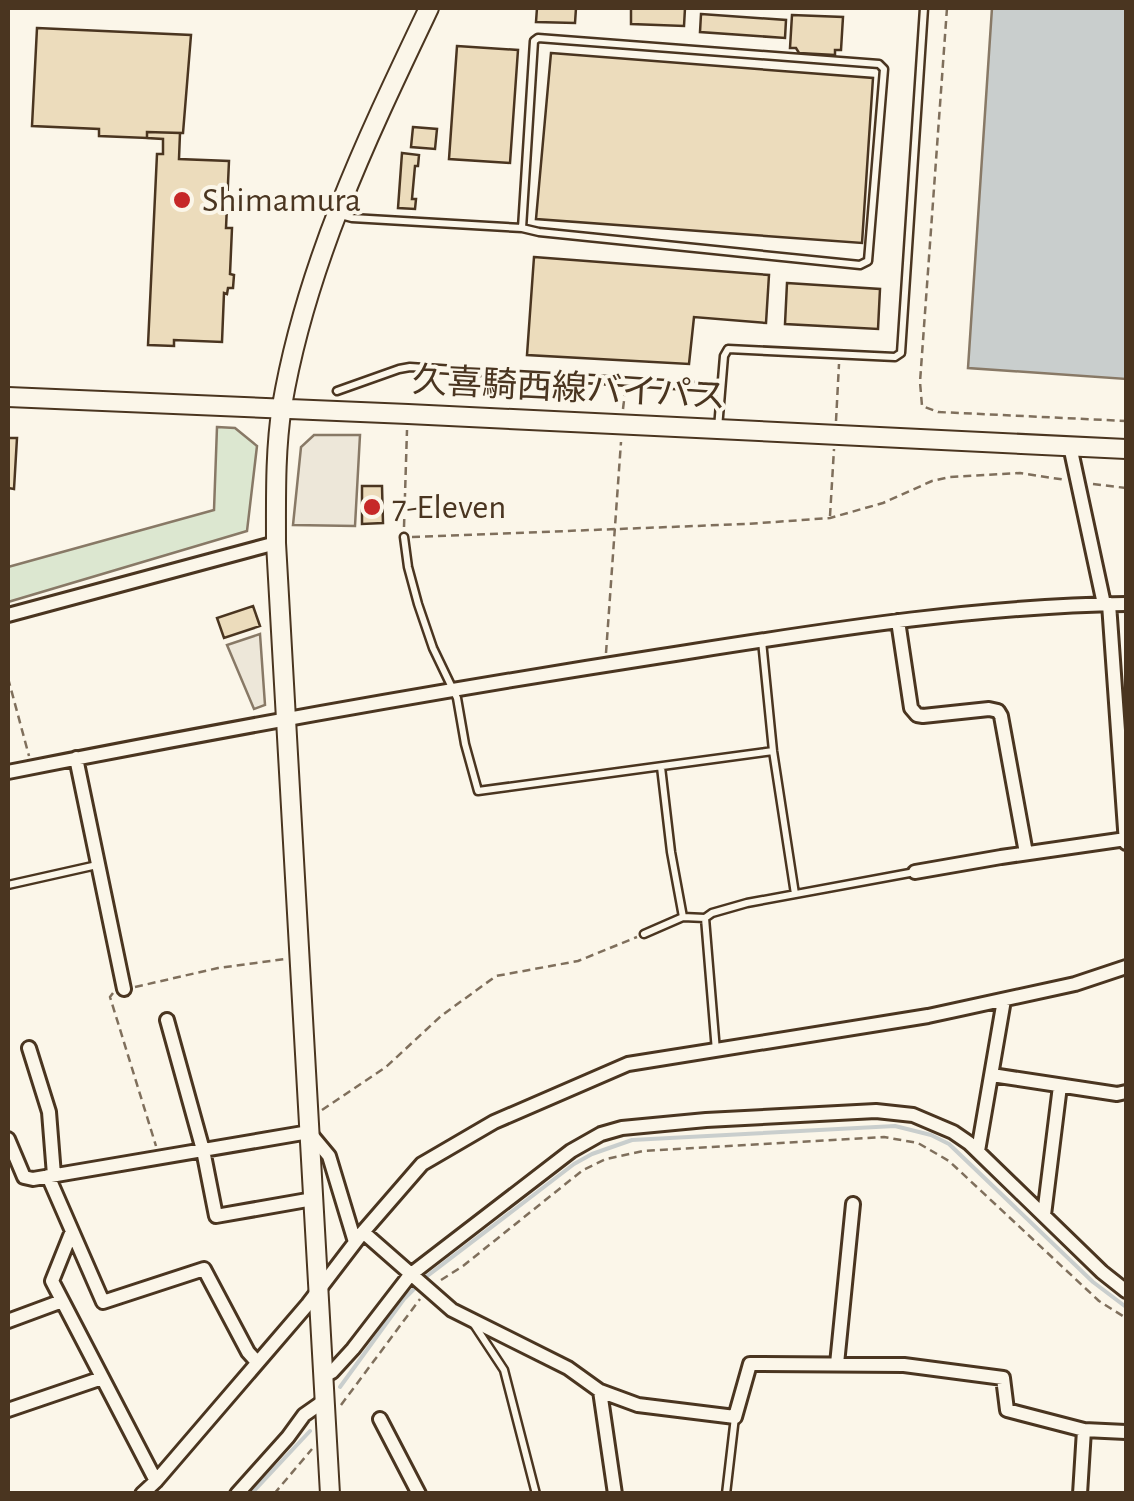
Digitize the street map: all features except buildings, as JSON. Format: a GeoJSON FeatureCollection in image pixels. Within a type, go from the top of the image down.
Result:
{"type":"FeatureCollection","features":[{"type":"Feature","properties":{"kind":"street"},"geometry":{"type":"LineString","coordinates":[[330,1494],[330,1404],[322,1376],[276,496],[282,408],[306,303],[359,156],[429,8]]}},
{"type":"Feature","properties":{"kind":"street","name":"久喜騎西線バイパス"},"geometry":{"type":"LineString","coordinates":[[8,397],[1126,449]]}},
{"type":"Feature","properties":{"kind":"street"},"geometry":{"type":"LineString","coordinates":[[915,872],[1126,841],[1106,604],[1070,446]]}},
{"type":"Feature","properties":{"kind":"street"},"geometry":{"type":"LineString","coordinates":[[8,615],[276,542]]}},
{"type":"Feature","properties":{"kind":"street"},"geometry":{"type":"LineString","coordinates":[[8,772],[454,690],[762,640],[1025,607],[1126,604]]}},
{"type":"Feature","properties":{"kind":"street"},"geometry":{"type":"LineString","coordinates":[[898,621],[914,712],[923,716],[990,709],[1001,716],[1026,853]]}},
{"type":"Feature","properties":{"kind":"street"},"geometry":{"type":"LineString","coordinates":[[76,758],[124,989]]}},
{"type":"Feature","properties":{"kind":"street"},"geometry":{"type":"LineString","coordinates":[[142,1494],[422,1164],[494,1122],[628,1064],[928,1016],[1075,984],[1126,968]]}},
{"type":"Feature","properties":{"kind":"street"},"geometry":{"type":"LineString","coordinates":[[978,1151],[1004,1000]]}},
{"type":"Feature","properties":{"kind":"street"},"geometry":{"type":"LineString","coordinates":[[167,1020],[203,1150],[216,1216],[314,1200]]}},
{"type":"Feature","properties":{"kind":"street"},"geometry":{"type":"LineString","coordinates":[[29,1048],[49,1112],[51,1176],[103,1302],[204,1269],[257,1362]]}},
{"type":"Feature","properties":{"kind":"street"},"geometry":{"type":"LineString","coordinates":[[992,1075],[1116,1094],[1126,1092]]}},
{"type":"Feature","properties":{"kind":"street"},"geometry":{"type":"LineString","coordinates":[[1044,1215],[1060,1086]]}},
{"type":"Feature","properties":{"kind":"street"},"geometry":{"type":"LineString","coordinates":[[322,1376],[332,1372],[353,1349],[410,1275],[570,1151],[601,1134],[622,1128],[706,1120],[897,1112],[933,1122],[978,1151],[1126,1291]]}},
{"type":"Feature","properties":{"kind":"street"},"geometry":{"type":"LineString","coordinates":[[8,1138],[24,1176],[33,1179],[203,1150],[309,1125]]}},
{"type":"Feature","properties":{"kind":"street"},"geometry":{"type":"LineString","coordinates":[[309,1125],[329,1156],[359,1237],[452,1310],[568,1368],[600,1391],[638,1405],[735,1418],[750,1364],[904,1365],[1003,1378],[1007,1410],[1084,1430],[1126,1432]]}},
{"type":"Feature","properties":{"kind":"street"},"geometry":{"type":"LineString","coordinates":[[837,1364],[854,1204]]}},
{"type":"Feature","properties":{"kind":"street"},"geometry":{"type":"LineString","coordinates":[[72,1232],[52,1281],[156,1481]]}},
{"type":"Feature","properties":{"kind":"street"},"geometry":{"type":"LineString","coordinates":[[8,1321],[62,1301]]}},
{"type":"Feature","properties":{"kind":"street"},"geometry":{"type":"LineString","coordinates":[[8,1410],[102,1378]]}},
{"type":"Feature","properties":{"kind":"street"},"geometry":{"type":"LineString","coordinates":[[600,1391],[615,1494]]}},
{"type":"Feature","properties":{"kind":"street"},"geometry":{"type":"LineString","coordinates":[[237,1494],[304,1416],[330,1404]]}},
{"type":"Feature","properties":{"kind":"street"},"geometry":{"type":"LineString","coordinates":[[380,1419],[418,1494]]}},
{"type":"Feature","properties":{"kind":"street"},"geometry":{"type":"LineString","coordinates":[[1080,1494],[1084,1430]]}},
{"type":"Feature","properties":{"kind":"lane"},"geometry":{"type":"LineString","coordinates":[[718,429],[724,356],[728,349],[895,357],[901,353],[924,8]]}},
{"type":"Feature","properties":{"kind":"lane"},"geometry":{"type":"LineString","coordinates":[[336,214],[522,228],[860,265],[868,261],[884,69],[879,64],[538,38],[534,40],[522,228]]}},
{"type":"Feature","properties":{"kind":"lane"},"geometry":{"type":"LineString","coordinates":[[336,391],[410,367],[720,388]]}},
{"type":"Feature","properties":{"kind":"lane"},"geometry":{"type":"LineString","coordinates":[[404,537],[418,604],[454,690],[478,791],[773,751]]}},
{"type":"Feature","properties":{"kind":"lane"},"geometry":{"type":"LineString","coordinates":[[762,640],[773,751],[795,894]]}},
{"type":"Feature","properties":{"kind":"lane"},"geometry":{"type":"LineString","coordinates":[[661,767],[683,917]]}},
{"type":"Feature","properties":{"kind":"lane"},"geometry":{"type":"LineString","coordinates":[[8,884],[98,865]]}},
{"type":"Feature","properties":{"kind":"lane"},"geometry":{"type":"LineString","coordinates":[[705,918],[747,903],[915,872]]}},
{"type":"Feature","properties":{"kind":"lane"},"geometry":{"type":"LineString","coordinates":[[644,934],[683,917],[705,918]]}},
{"type":"Feature","properties":{"kind":"lane"},"geometry":{"type":"LineString","coordinates":[[705,918],[716,1052]]}},
{"type":"Feature","properties":{"kind":"lane"},"geometry":{"type":"LineString","coordinates":[[472,1321],[504,1370],[536,1494]]}},
{"type":"Feature","properties":{"kind":"lane"},"geometry":{"type":"LineString","coordinates":[[726,1494],[735,1418]]}},
{"type":"Feature","properties":{"kind":"path"},"geometry":{"type":"LineString","coordinates":[[948,8],[920,382],[922,406],[938,412],[1126,421]]}},
{"type":"Feature","properties":{"kind":"path"},"geometry":{"type":"LineString","coordinates":[[606,664],[625,381]]}},
{"type":"Feature","properties":{"kind":"path"},"geometry":{"type":"LineString","coordinates":[[408,414],[404,537],[830,518],[865,509],[950,476],[1020,473],[1126,488]]}},
{"type":"Feature","properties":{"kind":"path"},"geometry":{"type":"LineString","coordinates":[[8,678],[32,767]]}},
{"type":"Feature","properties":{"kind":"path"},"geometry":{"type":"LineString","coordinates":[[309,1125],[386,1068],[441,1016],[496,976],[578,961],[644,934]]}},
{"type":"Feature","properties":{"kind":"path"},"geometry":{"type":"LineString","coordinates":[[330,1404],[427,1290],[572,1178],[606,1158],[643,1151],[884,1137],[918,1142],[949,1161],[1098,1301],[1126,1318]]}},
{"type":"Feature","properties":{"kind":"path"},"geometry":{"type":"LineString","coordinates":[[274,1494],[319,1445]]}},
{"type":"Feature","properties":{"kind":"green space"},"geometry":{"type":"Polygon","coordinates":[[[217,427],[235,428],[257,446],[247,531],[8,602],[8,567],[214,510],[217,427]]]}},
{"type":"Feature","properties":{"kind":"shaded area"},"geometry":{"type":"Polygon","coordinates":[[[992,8],[1126,8],[1126,379],[968,368],[992,8]]]}},
{"type":"Feature","properties":{"kind":"shaded area"},"geometry":{"type":"Polygon","coordinates":[[[314,435],[360,435],[355,526],[293,525],[301,447],[314,435]]]}},
{"type":"Feature","properties":{"kind":"shaded area"},"geometry":{"type":"Polygon","coordinates":[[[260,634],[265,705],[254,709],[227,645],[260,634]]]}},
{"type":"Feature","properties":{"kind":"waterway"},"geometry":{"type":"LineString","coordinates":[[340,1387],[404,1299],[426,1277],[574,1164],[632,1140],[895,1126],[931,1135],[949,1144],[1093,1282],[1126,1307]]}},
{"type":"Feature","properties":{"kind":"waterway"},"geometry":{"type":"LineString","coordinates":[[251,1494],[310,1431]]}},
{"type":"Feature","properties":{"kind":"place","name":"Shimamura"},"geometry":{"type":"Point","coordinates":[182,200]}},
{"type":"Feature","properties":{"kind":"place","name":"7-Eleven"},"geometry":{"type":"Point","coordinates":[372,507]}}]}
